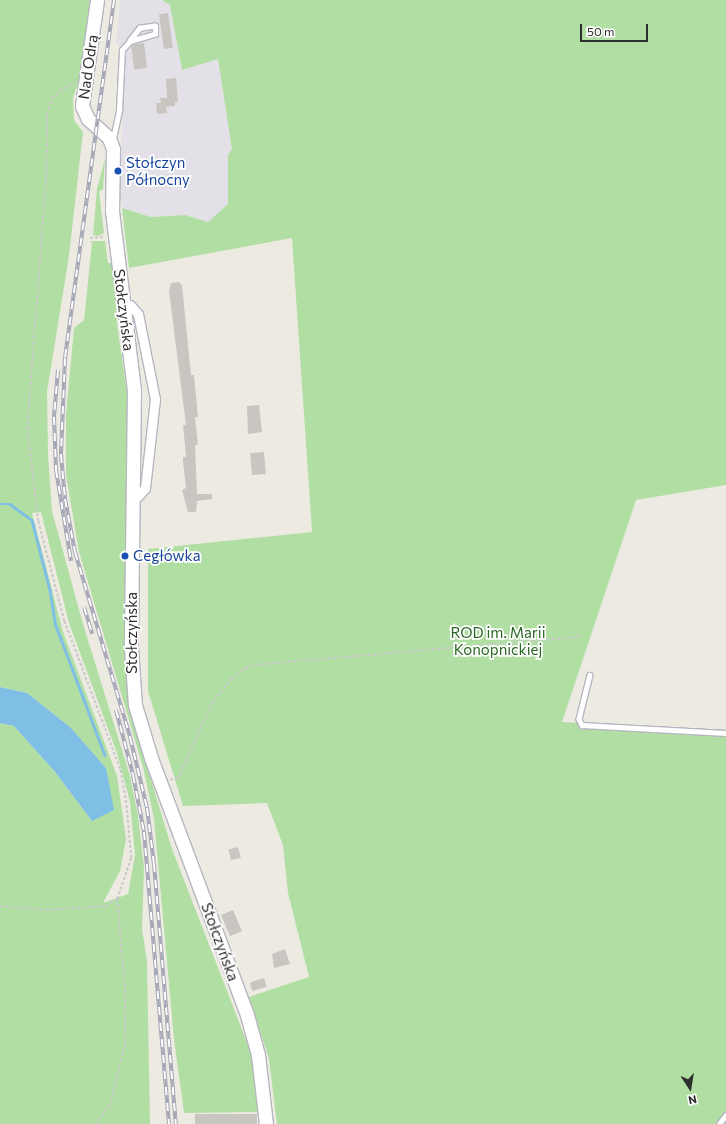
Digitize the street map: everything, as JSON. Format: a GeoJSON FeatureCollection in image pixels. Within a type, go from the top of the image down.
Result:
{"type":"FeatureCollection","features":[{"type":"Feature","properties":{"kind":"street","name":"Nad Odrą"},"geometry":{"type":"LineString","coordinates":[[97,0],[82,106],[88,119],[109,138],[112,144]]}},
{"type":"Feature","properties":{"kind":"street","name":"Stołczyńska"},"geometry":{"type":"LineString","coordinates":[[112,144],[112,211],[134,390],[131,647],[136,709],[151,758],[247,1015],[258,1055],[266,1124]]}},
{"type":"Feature","properties":{"kind":"street"},"geometry":{"type":"LineString","coordinates":[[124,306],[130,305],[138,314],[155,399],[145,488],[138,496],[133,497]]}},
{"type":"Feature","properties":{"kind":"lane"},"geometry":{"type":"LineString","coordinates":[[112,144],[119,110],[120,56],[123,46],[130,41],[140,28],[155,26],[155,34],[130,41]]}},
{"type":"Feature","properties":{"kind":"lane"},"geometry":{"type":"LineString","coordinates":[[590,675],[579,719],[582,725],[726,733]]}},
{"type":"Feature","properties":{"kind":"lane"},"geometry":{"type":"LineString","coordinates":[[719,1124],[726,1115]]}},
{"type":"Feature","properties":{"kind":"path"},"geometry":{"type":"LineString","coordinates":[[77,89],[78,82],[60,91],[52,98],[47,114],[46,177],[27,430],[38,521],[64,621],[120,769],[126,803],[131,858],[117,899],[125,992],[124,1042],[110,1106],[95,1124]]}},
{"type":"Feature","properties":{"kind":"path"},"geometry":{"type":"LineString","coordinates":[[90,238],[108,236]]}},
{"type":"Feature","properties":{"kind":"path"},"geometry":{"type":"LineString","coordinates":[[174,778],[179,777],[210,704],[231,679],[245,668],[263,664],[581,637]]}},
{"type":"Feature","properties":{"kind":"path"},"geometry":{"type":"LineString","coordinates":[[0,906],[76,910],[106,906],[117,899]]}},
{"type":"Feature","properties":{"kind":"shaded area"},"geometry":{"type":"Polygon","coordinates":[[[120,0],[162,0],[170,5],[182,70],[218,58],[232,149],[228,156],[228,204],[208,222],[185,215],[151,217],[122,208],[120,188],[124,50],[116,43],[120,0]]]}},
{"type":"Feature","properties":{"kind":"green space"},"geometry":{"type":"Polygon","coordinates":[[[0,0],[90,0],[81,75],[73,98],[74,120],[83,132],[69,256],[47,392],[48,455],[52,511],[83,624],[130,776],[138,816],[144,867],[142,929],[147,961],[150,1124],[0,1124],[0,723],[14,726],[55,772],[92,821],[106,768],[70,727],[27,693],[0,687],[0,0]],[[41,512],[32,513],[63,632],[117,776],[126,839],[120,871],[103,903],[128,894],[135,855],[130,802],[117,753],[69,623],[41,512]]]}},
{"type":"Feature","properties":{"kind":"green space","name":"ROD im. Marii Konopnickiej"},"geometry":{"type":"Polygon","coordinates":[[[162,0],[726,0],[726,485],[636,500],[562,722],[726,730],[726,1124],[277,1124],[269,1059],[249,997],[309,977],[288,893],[283,845],[267,803],[183,806],[148,691],[148,549],[312,532],[292,238],[129,268],[122,208],[151,217],[185,215],[208,222],[228,204],[228,155],[232,149],[218,59],[182,70],[170,5],[162,0]]]}},
{"type":"Feature","properties":{"kind":"green space"},"geometry":{"type":"Polygon","coordinates":[[[105,159],[103,190],[99,191],[104,233],[98,236],[93,235],[97,189],[105,159]]]}},
{"type":"Feature","properties":{"kind":"green space"},"geometry":{"type":"Polygon","coordinates":[[[90,241],[105,241],[108,263],[113,263],[117,324],[127,393],[127,687],[131,714],[172,849],[253,1058],[259,1112],[184,1113],[174,1039],[154,819],[143,767],[79,552],[66,475],[66,414],[74,328],[84,320],[92,243],[90,241]]]}},
{"type":"Feature","properties":{"kind":"water"},"geometry":{"type":"Polygon","coordinates":[[[0,687],[27,693],[70,727],[106,768],[114,810],[92,821],[55,772],[14,726],[0,723],[0,687]]]}},
{"type":"Feature","properties":{"kind":"building"},"geometry":{"type":"Polygon","coordinates":[[[168,13],[173,48],[164,49],[159,14],[168,13]]]}},
{"type":"Feature","properties":{"kind":"building"},"geometry":{"type":"Polygon","coordinates":[[[144,43],[147,68],[134,69],[131,45],[144,43]]]}},
{"type":"Feature","properties":{"kind":"building"},"geometry":{"type":"Polygon","coordinates":[[[176,78],[178,102],[175,102],[175,106],[166,107],[167,113],[157,114],[156,103],[161,103],[160,98],[167,98],[166,79],[176,78]]]}},
{"type":"Feature","properties":{"kind":"building"},"geometry":{"type":"Polygon","coordinates":[[[179,282],[182,285],[191,375],[194,375],[198,417],[195,417],[198,445],[195,445],[197,494],[212,494],[212,499],[197,501],[196,512],[188,512],[182,490],[186,488],[183,462],[183,457],[186,457],[183,425],[186,425],[169,291],[171,283],[179,282]]]}},
{"type":"Feature","properties":{"kind":"building"},"geometry":{"type":"Polygon","coordinates":[[[259,405],[262,432],[248,434],[247,406],[259,405]]]}},
{"type":"Feature","properties":{"kind":"building"},"geometry":{"type":"Polygon","coordinates":[[[264,452],[266,474],[252,475],[250,453],[264,452]]]}},
{"type":"Feature","properties":{"kind":"building"},"geometry":{"type":"Polygon","coordinates":[[[238,847],[241,858],[231,860],[228,850],[238,847]]]}},
{"type":"Feature","properties":{"kind":"building"},"geometry":{"type":"Polygon","coordinates":[[[233,910],[242,931],[230,936],[221,915],[233,910]]]}},
{"type":"Feature","properties":{"kind":"building"},"geometry":{"type":"Polygon","coordinates":[[[285,949],[290,964],[274,968],[272,954],[285,949]]]}},
{"type":"Feature","properties":{"kind":"building"},"geometry":{"type":"Polygon","coordinates":[[[264,978],[267,987],[253,991],[250,983],[264,978]]]}},
{"type":"Feature","properties":{"kind":"building"},"geometry":{"type":"Polygon","coordinates":[[[195,1114],[257,1114],[257,1124],[195,1124],[195,1114]]]}},
{"type":"Feature","properties":{"kind":"waterway"},"geometry":{"type":"LineString","coordinates":[[0,504],[10,504],[32,520],[50,590],[55,623],[105,755]]}},
{"type":"Feature","properties":{"kind":"railway"},"geometry":{"type":"LineString","coordinates":[[114,0],[65,358],[61,455],[65,499],[75,552],[130,737],[147,808],[154,864],[176,1124]]}},
{"type":"Feature","properties":{"kind":"railway"},"geometry":{"type":"LineString","coordinates":[[58,370],[54,417],[56,470],[71,561]]}},
{"type":"Feature","properties":{"kind":"railway"},"geometry":{"type":"LineString","coordinates":[[84,607],[92,634]]}},
{"type":"Feature","properties":{"kind":"railway"},"geometry":{"type":"LineString","coordinates":[[116,710],[133,775],[144,832],[169,1124]]}},
{"type":"Feature","properties":{"kind":"place","name":"Stołczyn Północny"},"geometry":{"type":"Point","coordinates":[118,171]}},
{"type":"Feature","properties":{"kind":"place","name":"Cegłówka"},"geometry":{"type":"Point","coordinates":[125,556]}}]}
